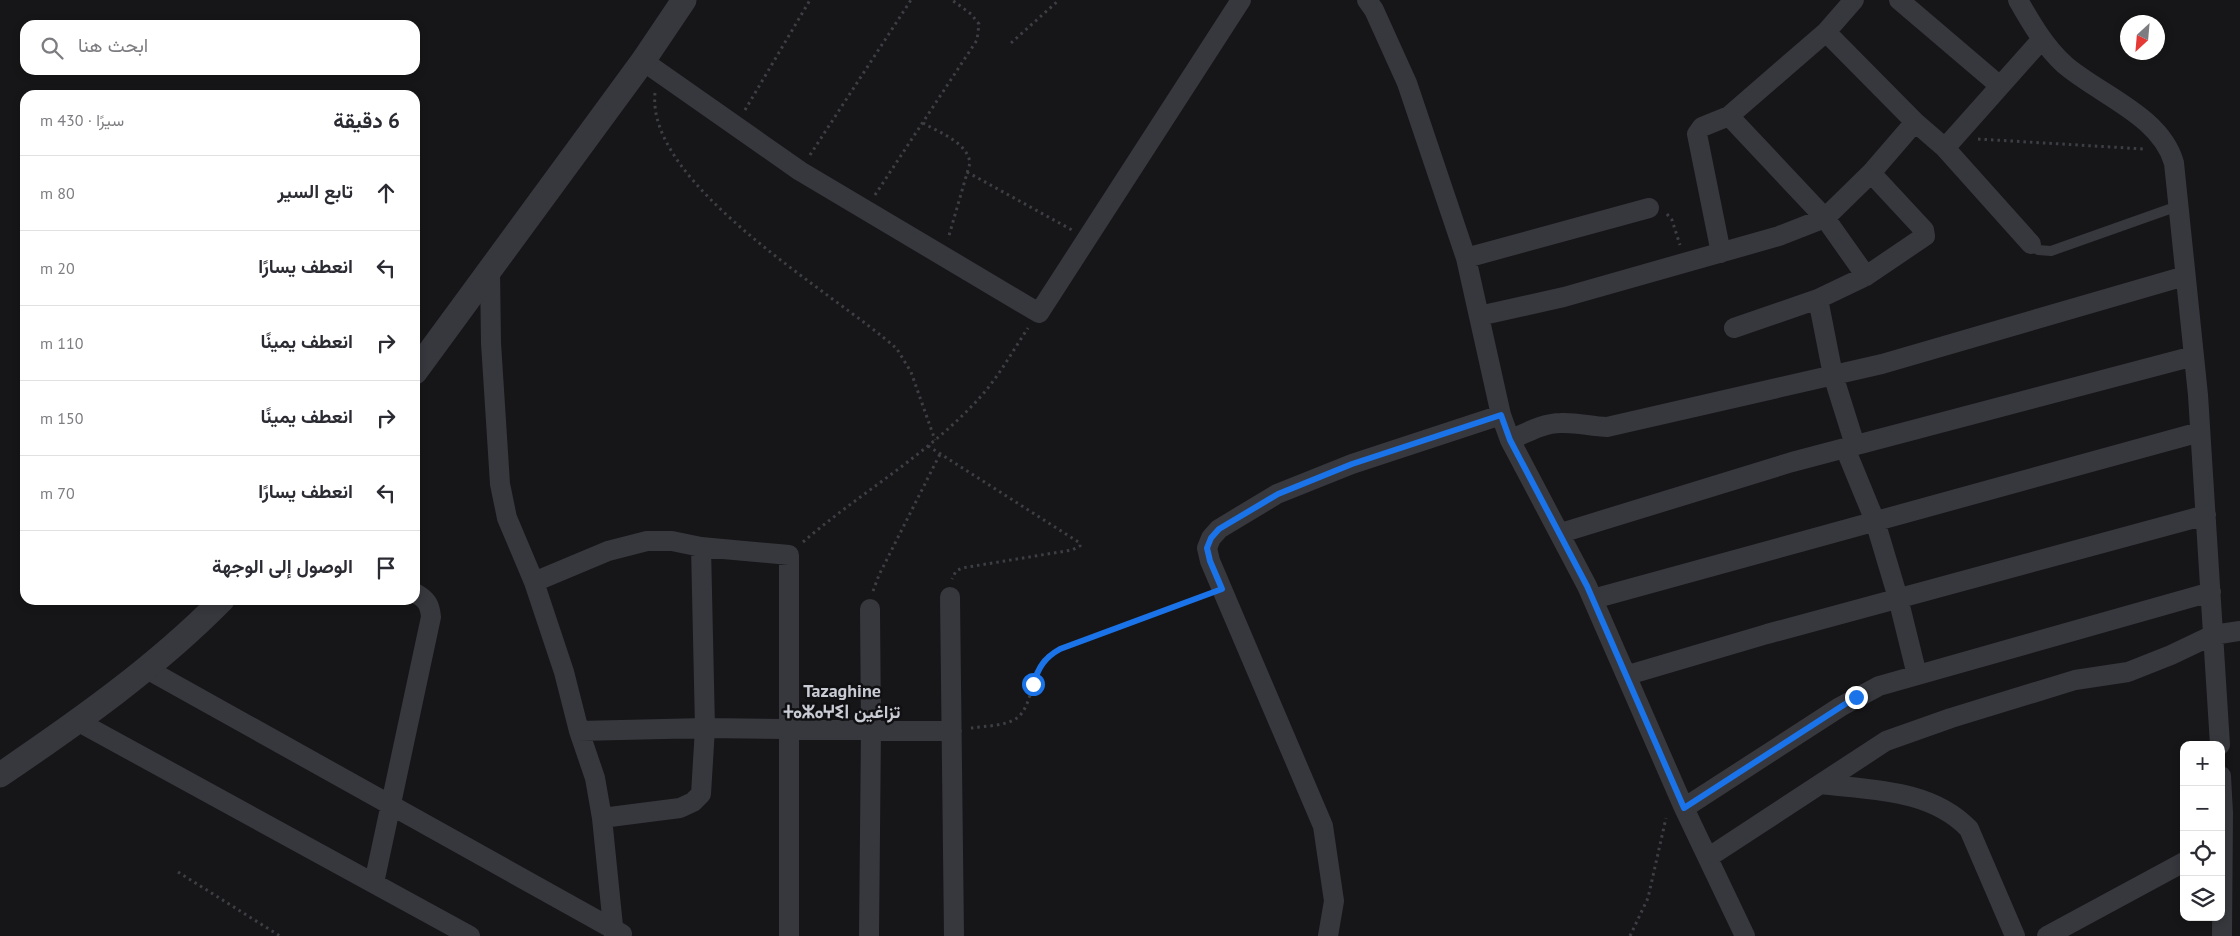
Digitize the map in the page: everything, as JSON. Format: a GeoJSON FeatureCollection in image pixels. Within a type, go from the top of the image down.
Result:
{"type":"FeatureCollection","features":[{"type":"Feature","properties":{"kind":"street"},"geometry":{"type":"LineString","coordinates":[[420,365],[490,270],[650,66],[684,0]]}},
{"type":"Feature","properties":{"kind":"street"},"geometry":{"type":"LineString","coordinates":[[650,66],[800,170],[1039,313],[1241,0]]}},
{"type":"Feature","properties":{"kind":"street"},"geometry":{"type":"LineString","coordinates":[[1367,0],[1374,10],[1406,83],[1466,258],[1501,415],[1510,440],[1561,533],[1593,599],[1684,808],[1745,936]]}},
{"type":"Feature","properties":{"kind":"street"},"geometry":{"type":"LineString","coordinates":[[1721,253],[1697,134],[1702,127],[1729,116],[1826,32],[1854,0]]}},
{"type":"Feature","properties":{"kind":"street"},"geometry":{"type":"LineString","coordinates":[[1900,0],[2000,86]]}},
{"type":"Feature","properties":{"kind":"street"},"geometry":{"type":"LineString","coordinates":[[2018,0],[2053,53],[2067,66],[2153,128],[2170,150],[2174,164],[2194,356],[2220,741]]}},
{"type":"Feature","properties":{"kind":"street"},"geometry":{"type":"LineString","coordinates":[[1826,32],[1915,122],[1950,143],[2031,244]]}},
{"type":"Feature","properties":{"kind":"street"},"geometry":{"type":"LineString","coordinates":[[1950,143],[2042,39]]}},
{"type":"Feature","properties":{"kind":"street"},"geometry":{"type":"LineString","coordinates":[[1729,116],[1825,218],[1866,276]]}},
{"type":"Feature","properties":{"kind":"street"},"geometry":{"type":"LineString","coordinates":[[1479,316],[1564,297],[1686,263],[1779,236],[1825,218],[1871,173],[1915,122]]}},
{"type":"Feature","properties":{"kind":"street"},"geometry":{"type":"LineString","coordinates":[[1734,328],[1818,299],[1866,276],[1922,239],[1926,234],[1871,173]]}},
{"type":"Feature","properties":{"kind":"street"},"geometry":{"type":"LineString","coordinates":[[1466,258],[1649,208]]}},
{"type":"Feature","properties":{"kind":"street"},"geometry":{"type":"LineString","coordinates":[[490,270],[491,343],[500,484],[507,518],[534,582],[564,672],[579,731],[595,778],[618,934]]}},
{"type":"Feature","properties":{"kind":"street"},"geometry":{"type":"LineString","coordinates":[[1510,440],[1546,425],[1560,422],[1607,428],[1882,364],[2185,276]]}},
{"type":"Feature","properties":{"kind":"street"},"geometry":{"type":"LineString","coordinates":[[1818,299],[1850,447],[1898,598],[1917,675]]}},
{"type":"Feature","properties":{"kind":"street"},"geometry":{"type":"LineString","coordinates":[[1561,533],[1782,465],[2194,356]]}},
{"type":"Feature","properties":{"kind":"street"},"geometry":{"type":"LineString","coordinates":[[1328,936],[1334,901],[1323,826],[1210,561],[1207,548],[1211,538],[1219,529],[1278,494],[1352,464],[1501,415]]}},
{"type":"Feature","properties":{"kind":"street"},"geometry":{"type":"LineString","coordinates":[[1593,599],[2200,432]]}},
{"type":"Feature","properties":{"kind":"street"},"geometry":{"type":"LineString","coordinates":[[1628,676],[1767,634],[2206,515]]}},
{"type":"Feature","properties":{"kind":"street"},"geometry":{"type":"LineString","coordinates":[[534,582],[608,551],[647,541],[672,541],[701,547],[789,555],[788,936]]}},
{"type":"Feature","properties":{"kind":"street"},"geometry":{"type":"LineString","coordinates":[[602,818],[680,808],[693,802],[701,794],[705,728],[701,547]]}},
{"type":"Feature","properties":{"kind":"street"},"geometry":{"type":"LineString","coordinates":[[1684,808],[1856,697],[1879,686],[2211,592]]}},
{"type":"Feature","properties":{"kind":"street"},"geometry":{"type":"LineString","coordinates":[[374,883],[431,617],[430,607],[426,600],[420,596]]}},
{"type":"Feature","properties":{"kind":"street"},"geometry":{"type":"LineString","coordinates":[[950,597],[954,936]]}},
{"type":"Feature","properties":{"kind":"street"},"geometry":{"type":"LineString","coordinates":[[0,775],[79,722],[198,625],[217,605]]}},
{"type":"Feature","properties":{"kind":"street"},"geometry":{"type":"LineString","coordinates":[[869,936],[870,609]]}},
{"type":"Feature","properties":{"kind":"street"},"geometry":{"type":"LineString","coordinates":[[1709,857],[1886,740],[2076,680],[2106,677],[2144,666],[2214,635],[2240,632]]}},
{"type":"Feature","properties":{"kind":"street"},"geometry":{"type":"LineString","coordinates":[[145,668],[390,804],[618,934]]}},
{"type":"Feature","properties":{"kind":"street"},"geometry":{"type":"LineString","coordinates":[[79,722],[470,936]]}},
{"type":"Feature","properties":{"kind":"street"},"geometry":{"type":"LineString","coordinates":[[579,731],[705,728],[871,728],[952,731]]}},
{"type":"Feature","properties":{"kind":"street"},"geometry":{"type":"LineString","coordinates":[[1820,784],[1898,793],[1921,798],[1958,818],[1969,829],[2015,936]]}},
{"type":"Feature","properties":{"kind":"street"},"geometry":{"type":"LineString","coordinates":[[2221,786],[2222,831]]}},
{"type":"Feature","properties":{"kind":"street"},"geometry":{"type":"LineString","coordinates":[[2047,936],[2180,864]]}},
{"type":"Feature","properties":{"kind":"street"},"geometry":{"type":"LineString","coordinates":[[2222,876],[2222,936]]}},
{"type":"Feature","properties":{"kind":"lane"},"geometry":{"type":"LineString","coordinates":[[2031,244],[2038,250],[2051,251],[2178,206]]}},
{"type":"Feature","properties":{"kind":"path"},"geometry":{"type":"LineString","coordinates":[[736,126],[810,0]]}},
{"type":"Feature","properties":{"kind":"path"},"geometry":{"type":"LineString","coordinates":[[800,170],[911,0]]}},
{"type":"Feature","properties":{"kind":"path"},"geometry":{"type":"LineString","coordinates":[[865,210],[978,40],[979,24],[952,0]]}},
{"type":"Feature","properties":{"kind":"path"},"geometry":{"type":"LineString","coordinates":[[958,4],[962,0]]}},
{"type":"Feature","properties":{"kind":"path"},"geometry":{"type":"LineString","coordinates":[[1011,42],[1059,0]]}},
{"type":"Feature","properties":{"kind":"path"},"geometry":{"type":"LineString","coordinates":[[650,66],[656,117],[671,151],[688,177],[745,231],[896,349],[911,372],[935,440]]}},
{"type":"Feature","properties":{"kind":"path"},"geometry":{"type":"LineString","coordinates":[[923,123],[965,148],[970,163],[943,256]]}},
{"type":"Feature","properties":{"kind":"path"},"geometry":{"type":"LineString","coordinates":[[1950,143],[2170,150]]}},
{"type":"Feature","properties":{"kind":"path"},"geometry":{"type":"LineString","coordinates":[[967,172],[1087,239]]}},
{"type":"Feature","properties":{"kind":"path"},"geometry":{"type":"LineString","coordinates":[[1649,208],[1659,209],[1672,220],[1686,263]]}},
{"type":"Feature","properties":{"kind":"path"},"geometry":{"type":"LineString","coordinates":[[789,555],[823,525],[908,463],[935,440],[984,392],[1039,313]]}},
{"type":"Feature","properties":{"kind":"path"},"geometry":{"type":"LineString","coordinates":[[928,446],[1074,538],[1080,546],[1072,550],[962,568],[953,576],[950,597]]}},
{"type":"Feature","properties":{"kind":"path"},"geometry":{"type":"LineString","coordinates":[[870,609],[879,575],[940,454]]}},
{"type":"Feature","properties":{"kind":"path"},"geometry":{"type":"LineString","coordinates":[[952,731],[1009,721],[1018,717],[1025,706],[1040,665],[1047,656],[1060,649],[1222,589]]}},
{"type":"Feature","properties":{"kind":"path"},"geometry":{"type":"LineString","coordinates":[[1630,936],[1648,898],[1674,783]]}},
{"type":"Feature","properties":{"kind":"path"},"geometry":{"type":"LineString","coordinates":[[178,872],[280,936]]}},
{"type":"Feature","properties":{"kind":"district","name":"Tazaghine ⵜⴰⵣⴰⵖⵉⵏ تزاغين"},"geometry":{"type":"Point","coordinates":[842,700]}},
{"type":"Feature","properties":{"kind":"route"},"geometry":{"type":"LineString","coordinates":[[1033,684],[1040,665],[1047,656],[1060,649],[1222,589],[1210,561],[1207,548],[1211,538],[1219,529],[1278,494],[1352,464],[1501,415],[1510,440],[1561,533],[1587,586],[1628,676],[1684,808],[1856,697]]}}]}
